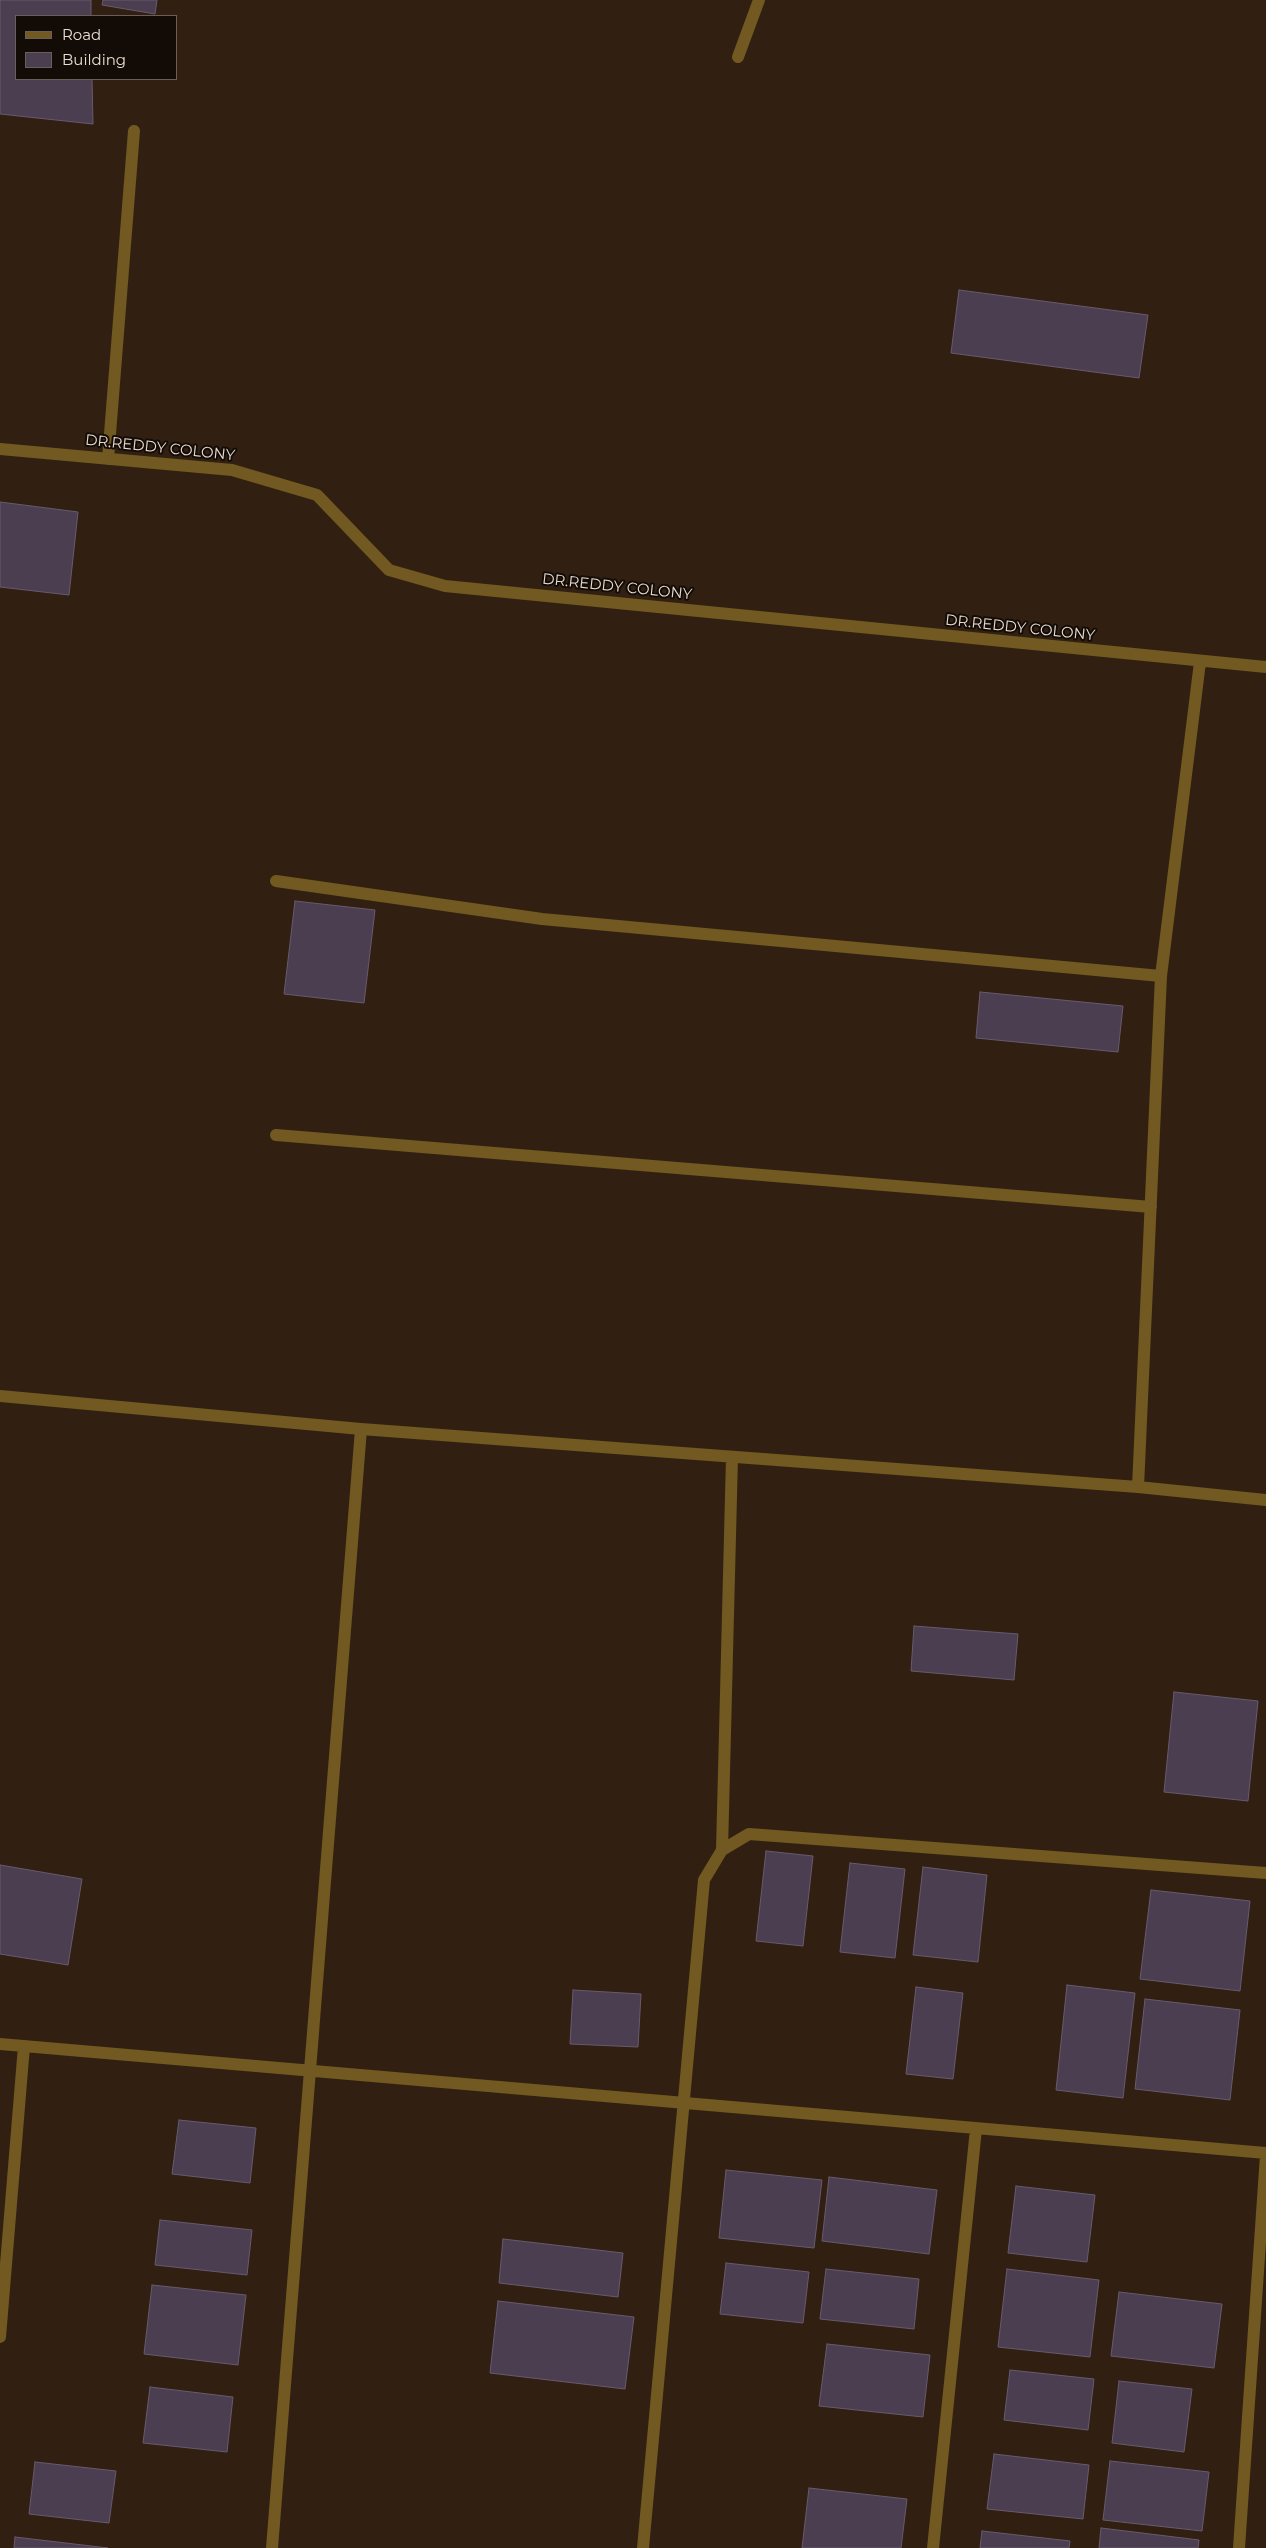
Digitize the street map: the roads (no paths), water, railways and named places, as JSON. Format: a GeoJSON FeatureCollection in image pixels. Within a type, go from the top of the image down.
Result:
{"type":"FeatureCollection","features":[{"type":"Feature","properties":{"kind":"street"},"geometry":{"type":"LineString","coordinates":[[738,57],[759,0]]}},
{"type":"Feature","properties":{"kind":"street"},"geometry":{"type":"LineString","coordinates":[[108,459],[134,131]]}},
{"type":"Feature","properties":{"kind":"street","name":"DR.REDDY COLONY"},"geometry":{"type":"LineString","coordinates":[[0,449],[232,470],[318,496],[389,570],[445,586],[1200,662],[1266,667]]}},
{"type":"Feature","properties":{"kind":"street"},"geometry":{"type":"LineString","coordinates":[[1138,1487],[1161,976],[1200,662]]}},
{"type":"Feature","properties":{"kind":"street"},"geometry":{"type":"LineString","coordinates":[[276,881],[542,919],[1161,976]]}},
{"type":"Feature","properties":{"kind":"street"},"geometry":{"type":"LineString","coordinates":[[276,1135],[1151,1207]]}},
{"type":"Feature","properties":{"kind":"street"},"geometry":{"type":"LineString","coordinates":[[0,1396],[361,1429],[1138,1487],[1266,1500]]}},
{"type":"Feature","properties":{"kind":"street"},"geometry":{"type":"LineString","coordinates":[[272,2548],[312,2071],[361,1429]]}},
{"type":"Feature","properties":{"kind":"street"},"geometry":{"type":"LineString","coordinates":[[722,1850],[732,1457]]}},
{"type":"Feature","properties":{"kind":"street"},"geometry":{"type":"LineString","coordinates":[[643,2548],[704,1880],[722,1850],[749,1834],[1266,1873]]}},
{"type":"Feature","properties":{"kind":"street"},"geometry":{"type":"LineString","coordinates":[[0,2044],[1266,2154],[1239,2548]]}},
{"type":"Feature","properties":{"kind":"street"},"geometry":{"type":"LineString","coordinates":[[0,2337],[24,2046]]}},
{"type":"Feature","properties":{"kind":"street"},"geometry":{"type":"LineString","coordinates":[[933,2548],[976,2129]]}}]}
